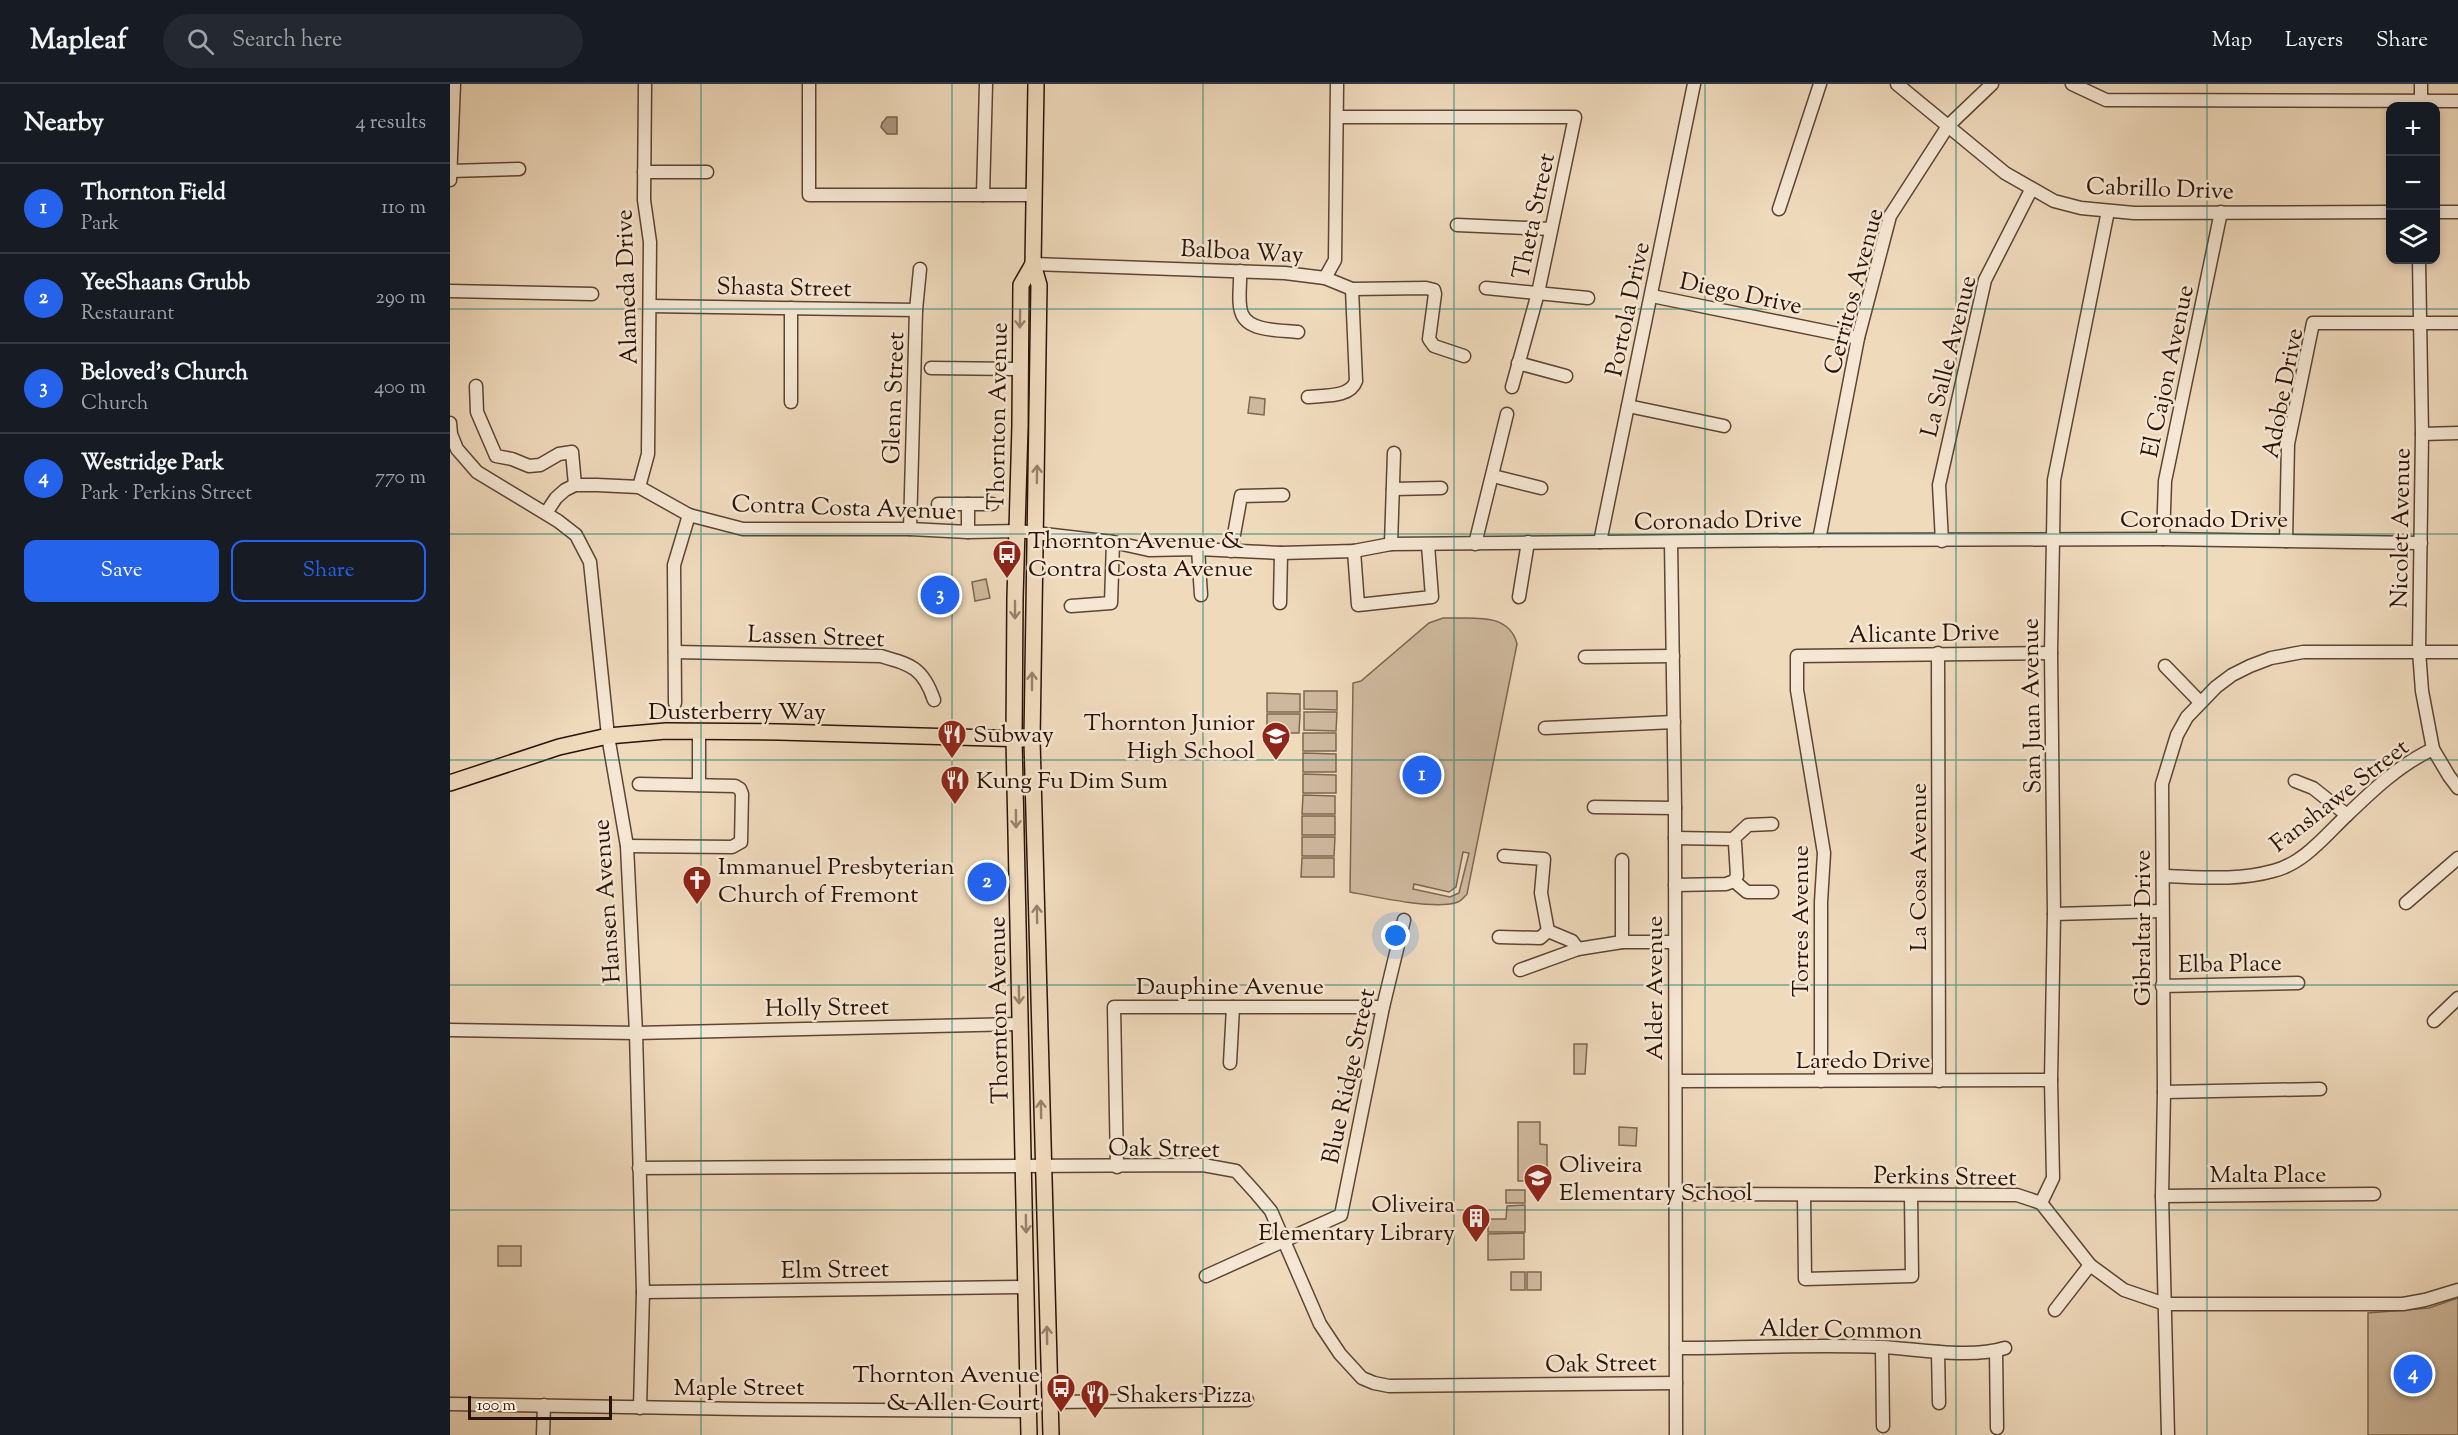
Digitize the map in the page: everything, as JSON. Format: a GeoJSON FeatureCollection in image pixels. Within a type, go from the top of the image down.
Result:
{"type":"FeatureCollection","features":[{"type":"Feature","properties":{"kind":"main road","name":"Thornton Avenue"},"geometry":{"type":"LineString","coordinates":[[1036,84],[1033,264],[1039,285],[1032,740],[1051,1435]]}},
{"type":"Feature","properties":{"kind":"main road","name":"Thornton Avenue"},"geometry":{"type":"LineString","coordinates":[[1029,1435],[1014,739],[1021,285],[1033,264]]}},
{"type":"Feature","properties":{"kind":"main road","name":"Dusterberry Way"},"geometry":{"type":"LineString","coordinates":[[450,783],[466,780],[558,747],[608,736],[666,731],[936,735],[1032,740]]}},
{"type":"Feature","properties":{"kind":"street"},"geometry":{"type":"LineString","coordinates":[[450,180],[454,84]]}},
{"type":"Feature","properties":{"kind":"street","name":"Alameda Drive"},"geometry":{"type":"LineString","coordinates":[[639,487],[648,454],[650,242],[644,200],[645,84]]}},
{"type":"Feature","properties":{"kind":"street"},"geometry":{"type":"LineString","coordinates":[[809,84],[808,195],[1033,195]]}},
{"type":"Feature","properties":{"kind":"street"},"geometry":{"type":"LineString","coordinates":[[983,195],[986,84]]}},
{"type":"Feature","properties":{"kind":"street","name":"Balboa Way"},"geometry":{"type":"LineString","coordinates":[[1033,264],[1285,273],[1325,278],[1335,260],[1337,84]]}},
{"type":"Feature","properties":{"kind":"street","name":"Portola Drive"},"geometry":{"type":"LineString","coordinates":[[1600,542],[1694,84]]}},
{"type":"Feature","properties":{"kind":"street"},"geometry":{"type":"LineString","coordinates":[[1779,209],[1820,84]]}},
{"type":"Feature","properties":{"kind":"street","name":"Cabrillo Drive"},"geometry":{"type":"LineString","coordinates":[[1897,84],[2005,173],[2031,190],[2063,203],[2108,211],[2386,212]]}},
{"type":"Feature","properties":{"kind":"street","name":"Cerritos Avenue"},"geometry":{"type":"LineString","coordinates":[[1819,540],[1858,338],[1890,216],[1948,126],[1992,84]]}},
{"type":"Feature","properties":{"kind":"street"},"geometry":{"type":"LineString","coordinates":[[2072,84],[2106,100],[2386,104]]}},
{"type":"Feature","properties":{"kind":"street"},"geometry":{"type":"LineString","coordinates":[[2421,84],[2421,102]]}},
{"type":"Feature","properties":{"kind":"street"},"geometry":{"type":"LineString","coordinates":[[2440,102],[2458,101]]}},
{"type":"Feature","properties":{"kind":"street","name":"Theta Street"},"geometry":{"type":"LineString","coordinates":[[1338,117],[1575,117],[1538,293],[1512,387]]}},
{"type":"Feature","properties":{"kind":"street"},"geometry":{"type":"LineString","coordinates":[[450,171],[519,170]]}},
{"type":"Feature","properties":{"kind":"street"},"geometry":{"type":"LineString","coordinates":[[644,172],[707,172]]}},
{"type":"Feature","properties":{"kind":"street","name":"La Salle Avenue"},"geometry":{"type":"LineString","coordinates":[[1942,541],[1939,485],[1985,280],[2031,190]]}},
{"type":"Feature","properties":{"kind":"street","name":"San Juan Avenue"},"geometry":{"type":"LineString","coordinates":[[2041,1203],[2053,1178],[2051,1080],[2054,914],[2050,653],[2054,480],[2108,211]]}},
{"type":"Feature","properties":{"kind":"street","name":"El Cajon Avenue"},"geometry":{"type":"LineString","coordinates":[[2163,539],[2165,481],[2221,212]]}},
{"type":"Feature","properties":{"kind":"street"},"geometry":{"type":"LineString","coordinates":[[2440,212],[2458,212]]}},
{"type":"Feature","properties":{"kind":"street"},"geometry":{"type":"LineString","coordinates":[[1457,225],[1551,229]]}},
{"type":"Feature","properties":{"kind":"street","name":"Nicolet Avenue"},"geometry":{"type":"LineString","coordinates":[[2419,264],[2422,434],[2419,651],[2422,692],[2433,749],[2458,788]]}},
{"type":"Feature","properties":{"kind":"street","name":"Glenn Street"},"geometry":{"type":"LineString","coordinates":[[910,529],[916,310],[920,269]]}},
{"type":"Feature","properties":{"kind":"street"},"geometry":{"type":"LineString","coordinates":[[1240,271],[1241,313],[1246,320],[1256,326],[1298,332]]}},
{"type":"Feature","properties":{"kind":"street"},"geometry":{"type":"LineString","coordinates":[[1325,278],[1352,290],[1434,290],[1429,339],[1434,346],[1464,356]]}},
{"type":"Feature","properties":{"kind":"street"},"geometry":{"type":"LineString","coordinates":[[1486,288],[1588,298]]}},
{"type":"Feature","properties":{"kind":"street"},"geometry":{"type":"LineString","coordinates":[[1308,397],[1348,393],[1354,388],[1356,381],[1352,290]]}},
{"type":"Feature","properties":{"kind":"street"},"geometry":{"type":"LineString","coordinates":[[450,291],[592,294]]}},
{"type":"Feature","properties":{"kind":"street","name":"Diego Drive"},"geometry":{"type":"LineString","coordinates":[[1652,296],[1858,338]]}},
{"type":"Feature","properties":{"kind":"street","name":"Shasta Street"},"geometry":{"type":"LineString","coordinates":[[650,306],[916,310]]}},
{"type":"Feature","properties":{"kind":"street"},"geometry":{"type":"LineString","coordinates":[[791,308],[791,402]]}},
{"type":"Feature","properties":{"kind":"street","name":"Adobe Drive"},"geometry":{"type":"LineString","coordinates":[[2286,541],[2288,444],[2313,323],[2458,323]]}},
{"type":"Feature","properties":{"kind":"street"},"geometry":{"type":"LineString","coordinates":[[1518,363],[1566,376]]}},
{"type":"Feature","properties":{"kind":"street"},"geometry":{"type":"LineString","coordinates":[[931,368],[1020,369]]}},
{"type":"Feature","properties":{"kind":"street"},"geometry":{"type":"LineString","coordinates":[[476,386],[477,412],[496,456],[529,466],[540,465],[559,454],[572,452],[575,485],[556,498],[546,513]]}},
{"type":"Feature","properties":{"kind":"street"},"geometry":{"type":"LineString","coordinates":[[1628,406],[1724,426]]}},
{"type":"Feature","properties":{"kind":"street"},"geometry":{"type":"LineString","coordinates":[[1475,544],[1507,414]]}},
{"type":"Feature","properties":{"kind":"street","name":"Hansen Avenue"},"geometry":{"type":"LineString","coordinates":[[450,423],[451,434],[457,449],[477,472],[546,513],[576,536],[590,562],[608,736],[627,846],[636,1033],[643,1292],[640,1408]]}},
{"type":"Feature","properties":{"kind":"street"},"geometry":{"type":"LineString","coordinates":[[2422,434],[2458,433]]}},
{"type":"Feature","properties":{"kind":"street"},"geometry":{"type":"LineString","coordinates":[[1391,544],[1394,453]]}},
{"type":"Feature","properties":{"kind":"street"},"geometry":{"type":"LineString","coordinates":[[1493,476],[1542,488]]}},
{"type":"Feature","properties":{"kind":"street","name":"Contra Costa Avenue"},"geometry":{"type":"LineString","coordinates":[[575,485],[639,487],[688,515],[743,529],[1018,531]]}},
{"type":"Feature","properties":{"kind":"street"},"geometry":{"type":"LineString","coordinates":[[1393,489],[1441,488]]}},
{"type":"Feature","properties":{"kind":"street"},"geometry":{"type":"LineString","coordinates":[[1231,551],[1241,496],[1283,495]]}},
{"type":"Feature","properties":{"kind":"street"},"geometry":{"type":"LineString","coordinates":[[938,504],[992,504]]}},
{"type":"Feature","properties":{"kind":"street"},"geometry":{"type":"LineString","coordinates":[[968,504],[968,532]]}},
{"type":"Feature","properties":{"kind":"street"},"geometry":{"type":"LineString","coordinates":[[675,703],[674,565],[688,515]]}},
{"type":"Feature","properties":{"kind":"street","name":"Coronado Drive"},"geometry":{"type":"LineString","coordinates":[[1018,531],[1113,542],[1149,550],[1198,549],[1281,553],[1354,551],[1391,544],[1528,542],[2163,539],[2421,543]]}},
{"type":"Feature","properties":{"kind":"street"},"geometry":{"type":"LineString","coordinates":[[1071,606],[1111,603],[1113,542]]}},
{"type":"Feature","properties":{"kind":"street"},"geometry":{"type":"LineString","coordinates":[[1520,597],[1528,542]]}},
{"type":"Feature","properties":{"kind":"street","name":"Alder Avenue"},"geometry":{"type":"LineString","coordinates":[[1671,542],[1675,808],[1676,1435]]}},
{"type":"Feature","properties":{"kind":"street"},"geometry":{"type":"LineString","coordinates":[[1354,551],[1358,605],[1432,597],[1428,545]]}},
{"type":"Feature","properties":{"kind":"street"},"geometry":{"type":"LineString","coordinates":[[1198,549],[1201,595]]}},
{"type":"Feature","properties":{"kind":"street"},"geometry":{"type":"LineString","coordinates":[[1280,603],[1281,553]]}},
{"type":"Feature","properties":{"kind":"street","name":"Lassen Street"},"geometry":{"type":"LineString","coordinates":[[675,652],[881,656],[911,665],[928,683],[934,700]]}},
{"type":"Feature","properties":{"kind":"street","name":"Gibraltar Drive"},"geometry":{"type":"LineString","coordinates":[[2168,1435],[2162,1196],[2163,784],[2177,735],[2187,717],[2200,702],[2232,675],[2271,658],[2303,652],[2458,652]]}},
{"type":"Feature","properties":{"kind":"street","name":"La Cosa Avenue"},"geometry":{"type":"LineString","coordinates":[[1938,653],[1940,1080]]}},
{"type":"Feature","properties":{"kind":"street","name":"Alicante Drive"},"geometry":{"type":"LineString","coordinates":[[1797,656],[2050,653]]}},
{"type":"Feature","properties":{"kind":"street"},"geometry":{"type":"LineString","coordinates":[[1585,657],[1673,656]]}},
{"type":"Feature","properties":{"kind":"street","name":"Torres Avenue"},"geometry":{"type":"LineString","coordinates":[[1797,656],[1797,690],[1824,853],[1821,902],[1821,1081]]}},
{"type":"Feature","properties":{"kind":"street"},"geometry":{"type":"LineString","coordinates":[[2165,666],[2200,702]]}},
{"type":"Feature","properties":{"kind":"street"},"geometry":{"type":"LineString","coordinates":[[1545,728],[1674,722]]}},
{"type":"Feature","properties":{"kind":"street"},"geometry":{"type":"LineString","coordinates":[[699,731],[699,785]]}},
{"type":"Feature","properties":{"kind":"street","name":"Fanshawe Street"},"geometry":{"type":"LineString","coordinates":[[2163,876],[2231,878],[2275,871],[2297,861],[2397,769],[2433,749]]}},
{"type":"Feature","properties":{"kind":"street"},"geometry":{"type":"LineString","coordinates":[[2295,781],[2313,788],[2347,815]]}},
{"type":"Feature","properties":{"kind":"street"},"geometry":{"type":"LineString","coordinates":[[627,846],[732,848],[741,842],[742,794],[735,786],[639,784]]}},
{"type":"Feature","properties":{"kind":"street"},"geometry":{"type":"LineString","coordinates":[[1594,807],[1675,808]]}},
{"type":"Feature","properties":{"kind":"street"},"geometry":{"type":"LineString","coordinates":[[1675,838],[1733,839],[1748,825],[1772,824]]}},
{"type":"Feature","properties":{"kind":"street"},"geometry":{"type":"LineString","coordinates":[[1675,885],[1726,884],[1734,881],[1737,876],[1733,839]]}},
{"type":"Feature","properties":{"kind":"street"},"geometry":{"type":"LineString","coordinates":[[1504,856],[1544,859],[1541,893],[1548,931]]}},
{"type":"Feature","properties":{"kind":"street"},"geometry":{"type":"LineString","coordinates":[[2406,903],[2458,858]]}},
{"type":"Feature","properties":{"kind":"street"},"geometry":{"type":"LineString","coordinates":[[1622,860],[1622,942]]}},
{"type":"Feature","properties":{"kind":"street"},"geometry":{"type":"LineString","coordinates":[[1734,881],[1747,892],[1772,892]]}},
{"type":"Feature","properties":{"kind":"street"},"geometry":{"type":"LineString","coordinates":[[2054,914],[2162,911]]}},
{"type":"Feature","properties":{"kind":"street","name":"Blue Ridge Street"},"geometry":{"type":"LineString","coordinates":[[1284,1240],[1341,1215],[1383,1007],[1404,920]]}},
{"type":"Feature","properties":{"kind":"street"},"geometry":{"type":"LineString","coordinates":[[1499,937],[1540,938],[1548,931]]}},
{"type":"Feature","properties":{"kind":"street"},"geometry":{"type":"LineString","coordinates":[[1548,931],[1572,941],[1578,949]]}},
{"type":"Feature","properties":{"kind":"street"},"geometry":{"type":"LineString","coordinates":[[1520,970],[1578,949],[1622,942],[1674,942]]}},
{"type":"Feature","properties":{"kind":"street","name":"Elba Place"},"geometry":{"type":"LineString","coordinates":[[2162,986],[2298,983]]}},
{"type":"Feature","properties":{"kind":"street"},"geometry":{"type":"LineString","coordinates":[[2434,1021],[2458,998]]}},
{"type":"Feature","properties":{"kind":"street","name":"Dauphine Avenue"},"geometry":{"type":"LineString","coordinates":[[1117,1167],[1114,1006],[1383,1007]]}},
{"type":"Feature","properties":{"kind":"street"},"geometry":{"type":"LineString","coordinates":[[1230,1063],[1233,1007]]}},
{"type":"Feature","properties":{"kind":"street","name":"Holly Street"},"geometry":{"type":"LineString","coordinates":[[450,1030],[636,1033],[1020,1024]]}},
{"type":"Feature","properties":{"kind":"street","name":"Laredo Drive"},"geometry":{"type":"LineString","coordinates":[[1676,1081],[2051,1080]]}},
{"type":"Feature","properties":{"kind":"street"},"geometry":{"type":"LineString","coordinates":[[2164,1092],[2320,1089]]}},
{"type":"Feature","properties":{"kind":"street","name":"Oak Street"},"geometry":{"type":"LineString","coordinates":[[639,1168],[1203,1165],[1236,1171],[1271,1211],[1320,1324],[1340,1354],[1362,1378],[1389,1386],[1676,1383]]}},
{"type":"Feature","properties":{"kind":"street","name":"Perkins Street"},"geometry":{"type":"LineString","coordinates":[[1676,1194],[2017,1195],[2041,1203],[2090,1265],[2124,1290],[2165,1304],[2403,1304],[2458,1290]]}},
{"type":"Feature","properties":{"kind":"street","name":"Malta Place"},"geometry":{"type":"LineString","coordinates":[[2162,1196],[2374,1194]]}},
{"type":"Feature","properties":{"kind":"street"},"geometry":{"type":"LineString","coordinates":[[1804,1195],[1804,1279],[1912,1276],[1911,1196]]}},
{"type":"Feature","properties":{"kind":"street"},"geometry":{"type":"LineString","coordinates":[[1206,1276],[1284,1240]]}},
{"type":"Feature","properties":{"kind":"street"},"geometry":{"type":"LineString","coordinates":[[2055,1310],[2090,1265]]}},
{"type":"Feature","properties":{"kind":"street","name":"Elm Street"},"geometry":{"type":"LineString","coordinates":[[643,1292],[1027,1287]]}},
{"type":"Feature","properties":{"kind":"street"},"geometry":{"type":"LineString","coordinates":[[1882,1347],[1883,1426]]}},
{"type":"Feature","properties":{"kind":"street","name":"Alder Common"},"geometry":{"type":"LineString","coordinates":[[1676,1348],[1882,1347],[1938,1352],[2000,1349],[1997,1428]]}},
{"type":"Feature","properties":{"kind":"street"},"geometry":{"type":"LineString","coordinates":[[1938,1352],[1939,1403]]}},
{"type":"Feature","properties":{"kind":"street"},"geometry":{"type":"LineString","coordinates":[[1050,1402],[1247,1400]]}},
{"type":"Feature","properties":{"kind":"street","name":"Maple Street"},"geometry":{"type":"LineString","coordinates":[[450,1404],[1029,1411]]}},
{"type":"Feature","properties":{"kind":"street"},"geometry":{"type":"LineString","coordinates":[[543,1435],[544,1405]]}},
{"type":"Feature","properties":{"kind":"shaded area"},"geometry":{"type":"Polygon","coordinates":[[[887,117],[897,117],[897,134],[887,134],[881,127],[887,117]]]}},
{"type":"Feature","properties":{"kind":"shaded area"},"geometry":{"type":"Polygon","coordinates":[[[1250,397],[1265,399],[1264,415],[1248,413],[1250,397]]]}},
{"type":"Feature","properties":{"kind":"shaded area"},"geometry":{"type":"Polygon","coordinates":[[[986,579],[990,598],[975,601],[972,582],[986,579]]]}},
{"type":"Feature","properties":{"kind":"shaded area"},"geometry":{"type":"Polygon","coordinates":[[[1443,618],[1487,619],[1506,626],[1513,633],[1517,644],[1467,894],[1459,902],[1432,905],[1350,892],[1353,683],[1361,681],[1429,623],[1443,618]],[[1463,852],[1456,887],[1449,892],[1414,884],[1413,889],[1450,897],[1459,893],[1469,853],[1463,852]]]}},
{"type":"Feature","properties":{"kind":"shaded area"},"geometry":{"type":"Polygon","coordinates":[[[1304,691],[1337,691],[1337,710],[1304,709],[1304,691]]]}},
{"type":"Feature","properties":{"kind":"shaded area"},"geometry":{"type":"Polygon","coordinates":[[[1267,693],[1300,694],[1300,712],[1267,712],[1267,693]]]}},
{"type":"Feature","properties":{"kind":"shaded area"},"geometry":{"type":"Polygon","coordinates":[[[1304,712],[1337,712],[1336,731],[1304,730],[1304,712]]]}},
{"type":"Feature","properties":{"kind":"shaded area"},"geometry":{"type":"Polygon","coordinates":[[[1267,714],[1300,714],[1299,733],[1267,733],[1267,714]]]}},
{"type":"Feature","properties":{"kind":"shaded area"},"geometry":{"type":"Polygon","coordinates":[[[1303,733],[1336,733],[1336,751],[1303,751],[1303,733]]]}},
{"type":"Feature","properties":{"kind":"shaded area"},"geometry":{"type":"Polygon","coordinates":[[[1303,753],[1336,754],[1336,772],[1303,772],[1303,753]]]}},
{"type":"Feature","properties":{"kind":"shaded area"},"geometry":{"type":"Polygon","coordinates":[[[1303,774],[1336,775],[1336,793],[1303,793],[1303,774]]]}},
{"type":"Feature","properties":{"kind":"shaded area"},"geometry":{"type":"Polygon","coordinates":[[[1303,795],[1335,796],[1335,814],[1302,814],[1303,795]]]}},
{"type":"Feature","properties":{"kind":"shaded area"},"geometry":{"type":"Polygon","coordinates":[[[1302,816],[1335,816],[1335,835],[1302,835],[1302,816]]]}},
{"type":"Feature","properties":{"kind":"shaded area"},"geometry":{"type":"Polygon","coordinates":[[[1302,837],[1335,837],[1334,856],[1302,856],[1302,837]]]}},
{"type":"Feature","properties":{"kind":"shaded area"},"geometry":{"type":"Polygon","coordinates":[[[1302,858],[1334,858],[1334,877],[1301,877],[1302,858]]]}},
{"type":"Feature","properties":{"kind":"shaded area"},"geometry":{"type":"Polygon","coordinates":[[[1574,1044],[1587,1044],[1585,1074],[1574,1074],[1574,1044]]]}},
{"type":"Feature","properties":{"kind":"shaded area"},"geometry":{"type":"Polygon","coordinates":[[[1518,1122],[1540,1122],[1540,1144],[1547,1145],[1547,1181],[1518,1181],[1518,1122]]]}},
{"type":"Feature","properties":{"kind":"shaded area"},"geometry":{"type":"Polygon","coordinates":[[[1619,1127],[1637,1128],[1636,1146],[1619,1145],[1619,1127]]]}},
{"type":"Feature","properties":{"kind":"shaded area"},"geometry":{"type":"Polygon","coordinates":[[[1506,1190],[1525,1190],[1525,1203],[1506,1203],[1506,1190]]]}},
{"type":"Feature","properties":{"kind":"shaded area"},"geometry":{"type":"Polygon","coordinates":[[[1525,1205],[1525,1232],[1488,1232],[1488,1219],[1506,1219],[1507,1206],[1525,1205]]]}},
{"type":"Feature","properties":{"kind":"shaded area"},"geometry":{"type":"Polygon","coordinates":[[[1524,1233],[1524,1259],[1488,1260],[1488,1234],[1524,1233]]]}},
{"type":"Feature","properties":{"kind":"shaded area"},"geometry":{"type":"Polygon","coordinates":[[[498,1246],[521,1246],[521,1266],[498,1266],[498,1246]]]}},
{"type":"Feature","properties":{"kind":"shaded area"},"geometry":{"type":"Polygon","coordinates":[[[1511,1272],[1525,1272],[1525,1290],[1511,1290],[1511,1272]]]}},
{"type":"Feature","properties":{"kind":"shaded area"},"geometry":{"type":"Polygon","coordinates":[[[1527,1272],[1541,1272],[1541,1290],[1527,1290],[1527,1272]]]}},
{"type":"Feature","properties":{"kind":"shaded area"},"geometry":{"type":"Polygon","coordinates":[[[2458,1298],[2458,1435],[2368,1435],[2368,1313],[2429,1308],[2458,1298]]]}},
{"type":"Feature","properties":{"kind":"place","name":"Thornton Avenue & Contra Costa Avenue"},"geometry":{"type":"Point","coordinates":[1007,580]}},
{"type":"Feature","properties":{"kind":"place","name":"Beloved's Church"},"geometry":{"type":"Point","coordinates":[940,595]}},
{"type":"Feature","properties":{"kind":"place","name":"Subway"},"geometry":{"type":"Point","coordinates":[952,760]}},
{"type":"Feature","properties":{"kind":"place","name":"Thornton Junior High School"},"geometry":{"type":"Point","coordinates":[1276,762]}},
{"type":"Feature","properties":{"kind":"place","name":"Thornton Field"},"geometry":{"type":"Point","coordinates":[1422,775]}},
{"type":"Feature","properties":{"kind":"place","name":"Kung Fu Dim Sum"},"geometry":{"type":"Point","coordinates":[955,806]}},
{"type":"Feature","properties":{"kind":"place","name":"YeeShaans Grubb"},"geometry":{"type":"Point","coordinates":[987,882]}},
{"type":"Feature","properties":{"kind":"place","name":"Immanuel Presbyterian Church of Fremont"},"geometry":{"type":"Point","coordinates":[697,906]}},
{"type":"Feature","properties":{"kind":"place","name":"Oliveira Elementary School"},"geometry":{"type":"Point","coordinates":[1538,1204]}},
{"type":"Feature","properties":{"kind":"place","name":"Oliveira Elementary Library"},"geometry":{"type":"Point","coordinates":[1476,1244]}},
{"type":"Feature","properties":{"kind":"place","name":"Westridge Park"},"geometry":{"type":"Point","coordinates":[2413,1374]}},
{"type":"Feature","properties":{"kind":"place","name":"Thornton Avenue & Allen Court"},"geometry":{"type":"Point","coordinates":[1061,1414]}},
{"type":"Feature","properties":{"kind":"place","name":"Shakers Pizza"},"geometry":{"type":"Point","coordinates":[1095,1420]}}]}
